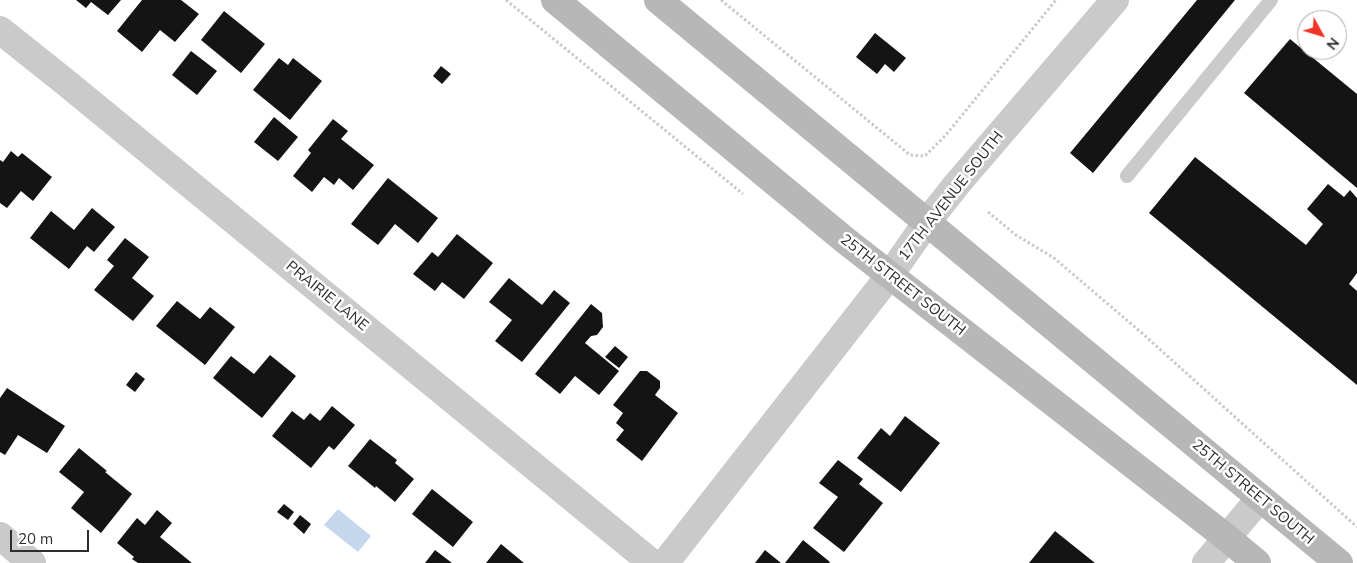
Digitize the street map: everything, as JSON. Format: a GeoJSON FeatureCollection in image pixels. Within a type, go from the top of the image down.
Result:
{"type":"FeatureCollection","features":[{"type":"Feature","properties":{"kind":"main road","name":"25TH STREET SOUTH"},"geometry":{"type":"LineString","coordinates":[[556,0],[836,232],[1257,563]]}},
{"type":"Feature","properties":{"kind":"main road","name":"25TH STREET SOUTH"},"geometry":{"type":"LineString","coordinates":[[658,0],[1339,563]]}},
{"type":"Feature","properties":{"kind":"street","name":"17TH AVENUE SOUTH"},"geometry":{"type":"LineString","coordinates":[[665,563],[890,275],[927,222],[957,184],[1115,0]]}},
{"type":"Feature","properties":{"kind":"street","name":"PRAIRIE LANE"},"geometry":{"type":"LineString","coordinates":[[0,30],[88,100],[652,563]]}},
{"type":"Feature","properties":{"kind":"street"},"geometry":{"type":"LineString","coordinates":[[1206,563],[1260,498]]}},
{"type":"Feature","properties":{"kind":"street"},"geometry":{"type":"LineString","coordinates":[[0,536],[32,563]]}},
{"type":"Feature","properties":{"kind":"lane"},"geometry":{"type":"LineString","coordinates":[[1127,176],[1270,0]]}},
{"type":"Feature","properties":{"kind":"path"},"geometry":{"type":"LineString","coordinates":[[506,0],[749,199]]}},
{"type":"Feature","properties":{"kind":"path"},"geometry":{"type":"LineString","coordinates":[[722,0],[910,155],[925,156],[945,136],[1056,0]]}},
{"type":"Feature","properties":{"kind":"path"},"geometry":{"type":"LineString","coordinates":[[988,212],[1016,235],[1054,258],[1143,334],[1357,528]]}},
{"type":"Feature","properties":{"kind":"water"},"geometry":{"type":"Polygon","coordinates":[[[338,509],[371,536],[358,552],[324,525],[338,509]]]}},
{"type":"Feature","properties":{"kind":"building"},"geometry":{"type":"Polygon","coordinates":[[[76,0],[121,0],[108,15],[91,2],[86,8],[76,0]]]}},
{"type":"Feature","properties":{"kind":"building"},"geometry":{"type":"Polygon","coordinates":[[[142,0],[181,0],[199,14],[175,42],[160,30],[142,52],[117,31],[142,0]]]}},
{"type":"Feature","properties":{"kind":"building"},"geometry":{"type":"Polygon","coordinates":[[[1197,0],[1235,0],[1093,173],[1070,153],[1197,0]]]}},
{"type":"Feature","properties":{"kind":"building"},"geometry":{"type":"Polygon","coordinates":[[[224,11],[265,44],[241,73],[201,40],[224,11]]]}},
{"type":"Feature","properties":{"kind":"building"},"geometry":{"type":"Polygon","coordinates":[[[875,33],[906,58],[894,72],[885,64],[877,74],[856,57],[875,33]]]}},
{"type":"Feature","properties":{"kind":"building"},"geometry":{"type":"Polygon","coordinates":[[[1290,39],[1297,45],[1297,60],[1316,60],[1357,94],[1357,188],[1244,93],[1290,39]]]}},
{"type":"Feature","properties":{"kind":"building"},"geometry":{"type":"Polygon","coordinates":[[[191,51],[217,71],[197,95],[172,75],[191,51]]]}},
{"type":"Feature","properties":{"kind":"building"},"geometry":{"type":"Polygon","coordinates":[[[279,58],[288,65],[293,58],[322,81],[290,120],[253,90],[279,58]]]}},
{"type":"Feature","properties":{"kind":"building"},"geometry":{"type":"Polygon","coordinates":[[[441,66],[451,74],[442,84],[433,76],[441,66]]]}},
{"type":"Feature","properties":{"kind":"building"},"geometry":{"type":"Polygon","coordinates":[[[274,117],[298,137],[278,161],[254,142],[274,117]]]}},
{"type":"Feature","properties":{"kind":"building"},"geometry":{"type":"Polygon","coordinates":[[[333,119],[348,131],[341,139],[374,165],[353,190],[339,178],[334,185],[324,177],[312,192],[293,176],[311,153],[308,150],[333,119]]]}},
{"type":"Feature","properties":{"kind":"building"},"geometry":{"type":"Polygon","coordinates":[[[11,151],[18,157],[22,153],[52,177],[33,201],[21,191],[7,208],[0,203],[0,160],[3,162],[11,151]]]}},
{"type":"Feature","properties":{"kind":"building"},"geometry":{"type":"Polygon","coordinates":[[[1195,157],[1306,245],[1323,224],[1307,209],[1328,184],[1344,197],[1350,190],[1357,198],[1357,273],[1349,284],[1357,291],[1357,385],[1149,213],[1195,157]]]}},
{"type":"Feature","properties":{"kind":"building"},"geometry":{"type":"Polygon","coordinates":[[[388,178],[438,218],[418,243],[395,224],[378,245],[351,224],[388,178]]]}},
{"type":"Feature","properties":{"kind":"building"},"geometry":{"type":"Polygon","coordinates":[[[92,208],[115,227],[94,252],[87,246],[69,269],[30,238],[51,211],[74,230],[92,208]]]}},
{"type":"Feature","properties":{"kind":"building"},"geometry":{"type":"Polygon","coordinates":[[[457,234],[493,263],[464,299],[442,282],[435,291],[413,274],[432,252],[438,257],[457,234]]]}},
{"type":"Feature","properties":{"kind":"building"},"geometry":{"type":"Polygon","coordinates":[[[125,238],[149,257],[132,278],[154,296],[133,321],[94,290],[114,266],[107,260],[125,238]]]}},
{"type":"Feature","properties":{"kind":"building"},"geometry":{"type":"Polygon","coordinates":[[[509,278],[542,305],[554,290],[570,303],[522,362],[495,341],[512,320],[489,302],[509,278]]]}},
{"type":"Feature","properties":{"kind":"building"},"geometry":{"type":"Polygon","coordinates":[[[177,301],[200,319],[210,307],[235,327],[205,365],[156,326],[177,301]]]}},
{"type":"Feature","properties":{"kind":"building"},"geometry":{"type":"Polygon","coordinates":[[[591,304],[602,313],[603,327],[597,335],[591,336],[585,343],[619,371],[599,395],[575,376],[560,394],[535,374],[591,304]]]}},
{"type":"Feature","properties":{"kind":"building"},"geometry":{"type":"Polygon","coordinates":[[[615,346],[628,357],[619,368],[605,357],[615,346]]]}},
{"type":"Feature","properties":{"kind":"building"},"geometry":{"type":"Polygon","coordinates":[[[270,355],[296,376],[262,418],[213,378],[231,356],[254,374],[270,355]]]}},
{"type":"Feature","properties":{"kind":"building"},"geometry":{"type":"Polygon","coordinates":[[[640,371],[647,371],[660,381],[660,388],[655,395],[678,413],[642,461],[616,440],[624,430],[616,423],[623,413],[613,405],[640,371]]]}},
{"type":"Feature","properties":{"kind":"building"},"geometry":{"type":"Polygon","coordinates":[[[136,372],[145,379],[135,392],[126,385],[136,372]]]}},
{"type":"Feature","properties":{"kind":"building"},"geometry":{"type":"Polygon","coordinates":[[[7,388],[65,426],[47,453],[18,435],[5,455],[0,452],[0,398],[7,388]]]}},
{"type":"Feature","properties":{"kind":"building"},"geometry":{"type":"Polygon","coordinates":[[[332,406],[355,425],[334,450],[329,446],[311,468],[272,436],[292,411],[304,420],[310,413],[320,421],[332,406]]]}},
{"type":"Feature","properties":{"kind":"building"},"geometry":{"type":"Polygon","coordinates":[[[905,416],[940,443],[901,492],[857,458],[881,428],[890,436],[905,416]]]}},
{"type":"Feature","properties":{"kind":"building"},"geometry":{"type":"Polygon","coordinates":[[[370,439],[397,460],[395,463],[414,479],[395,502],[348,466],[370,439]]]}},
{"type":"Feature","properties":{"kind":"building"},"geometry":{"type":"Polygon","coordinates":[[[79,448],[132,494],[101,533],[71,508],[84,492],[59,472],[79,448]]]}},
{"type":"Feature","properties":{"kind":"building"},"geometry":{"type":"Polygon","coordinates":[[[838,460],[863,479],[859,484],[883,503],[844,552],[813,528],[838,497],[819,483],[838,460]]]}},
{"type":"Feature","properties":{"kind":"building"},"geometry":{"type":"Polygon","coordinates":[[[432,489],[473,522],[453,547],[412,514],[432,489]]]}},
{"type":"Feature","properties":{"kind":"building"},"geometry":{"type":"Polygon","coordinates":[[[284,504],[294,512],[288,520],[277,512],[284,504]]]}},
{"type":"Feature","properties":{"kind":"building"},"geometry":{"type":"Polygon","coordinates":[[[157,510],[172,523],[160,537],[192,563],[138,563],[132,559],[134,557],[117,543],[137,518],[145,525],[157,510]]]}},
{"type":"Feature","properties":{"kind":"building"},"geometry":{"type":"Polygon","coordinates":[[[300,515],[311,524],[304,534],[293,524],[300,515]]]}},
{"type":"Feature","properties":{"kind":"building"},"geometry":{"type":"Polygon","coordinates":[[[1055,531],[1095,563],[1029,563],[1055,531]]]}},
{"type":"Feature","properties":{"kind":"building"},"geometry":{"type":"Polygon","coordinates":[[[803,540],[830,562],[785,563],[803,540]]]}},
{"type":"Feature","properties":{"kind":"building"},"geometry":{"type":"Polygon","coordinates":[[[501,544],[524,563],[486,563],[501,544]]]}},
{"type":"Feature","properties":{"kind":"building"},"geometry":{"type":"Polygon","coordinates":[[[435,550],[452,563],[425,563],[435,550]]]}},
{"type":"Feature","properties":{"kind":"building"},"geometry":{"type":"Polygon","coordinates":[[[765,550],[781,563],[755,563],[765,550]]]}}]}
